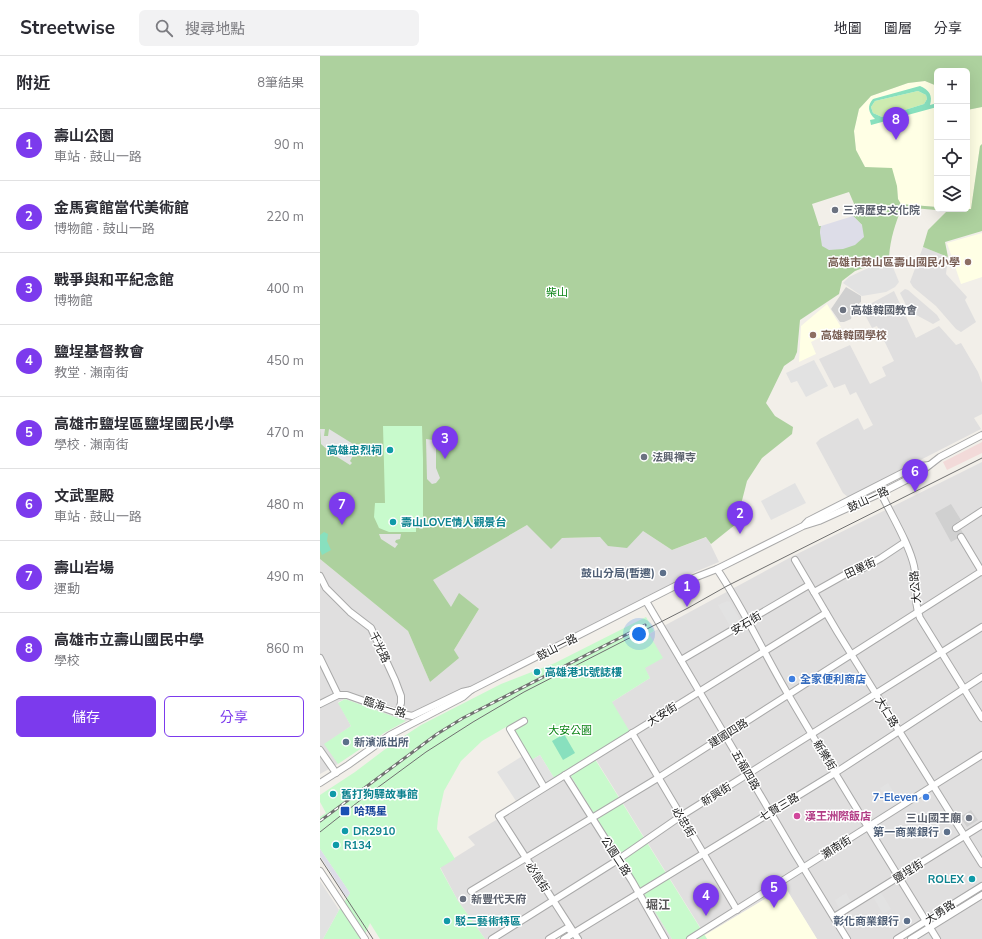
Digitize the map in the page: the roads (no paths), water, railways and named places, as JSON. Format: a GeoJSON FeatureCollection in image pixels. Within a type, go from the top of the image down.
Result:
{"type":"FeatureCollection","features":[{"type":"Feature","properties":{"kind":"street"},"geometry":{"type":"LineString","coordinates":[[930,464],[940,457],[982,435]]}},
{"type":"Feature","properties":{"kind":"street","name":"鼓山一路"},"geometry":{"type":"LineString","coordinates":[[320,782],[390,735],[462,697],[471,690],[681,583],[717,569],[802,526],[819,521],[881,493],[918,474],[930,464]]}},
{"type":"Feature","properties":{"kind":"street","name":"鼓山一路"},"geometry":{"type":"LineString","coordinates":[[802,526],[808,521],[914,466],[930,464]]}},
{"type":"Feature","properties":{"kind":"street","name":"大公路"},"geometry":{"type":"LineString","coordinates":[[881,493],[905,542],[912,561],[915,572],[918,613],[982,718]]}},
{"type":"Feature","properties":{"kind":"street"},"geometry":{"type":"LineString","coordinates":[[956,528],[982,511]]}},
{"type":"Feature","properties":{"kind":"street"},"geometry":{"type":"LineString","coordinates":[[961,537],[982,572]]}},
{"type":"Feature","properties":{"kind":"street","name":"田單街"},"geometry":{"type":"LineString","coordinates":[[814,592],[846,574],[865,567],[905,542]]}},
{"type":"Feature","properties":{"kind":"street","name":"大仁路"},"geometry":{"type":"LineString","coordinates":[[794,560],[982,864]]}},
{"type":"Feature","properties":{"kind":"street","name":"新樂街"},"geometry":{"type":"LineString","coordinates":[[717,569],[788,695],[937,939]]}},
{"type":"Feature","properties":{"kind":"street","name":"建國四路"},"geometry":{"type":"LineString","coordinates":[[471,891],[591,817],[658,778],[982,572]]}},
{"type":"Feature","properties":{"kind":"street","name":"千光路"},"geometry":{"type":"LineString","coordinates":[[320,576],[326,588],[350,612],[371,628],[401,696],[401,703],[398,713]]}},
{"type":"Feature","properties":{"kind":"street","name":"安石街"},"geometry":{"type":"LineString","coordinates":[[681,660],[810,586]]}},
{"type":"Feature","properties":{"kind":"street","name":"五福四路"},"geometry":{"type":"LineString","coordinates":[[646,601],[847,939]]}},
{"type":"Feature","properties":{"kind":"street","name":"大安街"},"geometry":{"type":"LineString","coordinates":[[499,816],[826,613]]}},
{"type":"Feature","properties":{"kind":"street","name":"新興街"},"geometry":{"type":"LineString","coordinates":[[492,939],[618,859],[681,816],[982,627]]}},
{"type":"Feature","properties":{"kind":"street"},"geometry":{"type":"LineString","coordinates":[[320,658],[338,695],[320,704]]}},
{"type":"Feature","properties":{"kind":"street","name":"七賢三路"},"geometry":{"type":"LineString","coordinates":[[564,939],[574,936],[639,892],[704,854],[835,773],[982,677]]}},
{"type":"Feature","properties":{"kind":"street","name":"臨海一路"},"geometry":{"type":"LineString","coordinates":[[338,695],[347,695],[398,713],[412,716],[462,692],[471,690]]}},
{"type":"Feature","properties":{"kind":"street"},"geometry":{"type":"LineString","coordinates":[[524,721],[510,729],[544,787]]}},
{"type":"Feature","properties":{"kind":"street","name":"必忠街"},"geometry":{"type":"LineString","coordinates":[[632,733],[737,910]]}},
{"type":"Feature","properties":{"kind":"street"},"geometry":{"type":"LineString","coordinates":[[320,750],[336,772]]}},
{"type":"Feature","properties":{"kind":"street","name":"瀨南街"},"geometry":{"type":"LineString","coordinates":[[690,939],[982,755]]}},
{"type":"Feature","properties":{"kind":"street","name":"公園二路"},"geometry":{"type":"LineString","coordinates":[[565,775],[639,892],[666,939]]}},
{"type":"Feature","properties":{"kind":"street","name":"必信街"},"geometry":{"type":"LineString","coordinates":[[499,816],[553,900],[574,936],[578,939]]}},
{"type":"Feature","properties":{"kind":"street","name":"鹽埕街"},"geometry":{"type":"LineString","coordinates":[[834,917],[982,824]]}},
{"type":"Feature","properties":{"kind":"street"},"geometry":{"type":"LineString","coordinates":[[320,871],[364,939]]}},
{"type":"Feature","properties":{"kind":"street","name":"大勇路"},"geometry":{"type":"LineString","coordinates":[[911,939],[928,924],[982,886]]}},
{"type":"Feature","properties":{"kind":"street","name":"大勇路"},"geometry":{"type":"LineString","coordinates":[[897,939],[982,895]]}},
{"type":"Feature","properties":{"kind":"street"},"geometry":{"type":"LineString","coordinates":[[549,939],[567,928],[574,936]]}},
{"type":"Feature","properties":{"kind":"street"},"geometry":{"type":"LineString","coordinates":[[553,939],[562,931]]}},
{"type":"Feature","properties":{"kind":"tram line"},"geometry":{"type":"LineString","coordinates":[[320,832],[426,752],[524,692],[688,608],[727,586],[982,458]]}},
{"type":"Feature","properties":{"kind":"tram line"},"geometry":{"type":"LineString","coordinates":[[320,858],[373,939]]}},
{"type":"Feature","properties":{"kind":"railway"},"geometry":{"type":"LineString","coordinates":[[320,821],[437,734],[463,718],[645,625]]}},
{"type":"Feature","properties":{"kind":"place","name":"高雄市立壽山國民中學"},"geometry":{"type":"Point","coordinates":[896,140]}},
{"type":"Feature","properties":{"kind":"place","name":"三清歷史文化院"},"geometry":{"type":"Point","coordinates":[835,210]}},
{"type":"Feature","properties":{"kind":"place","name":"高雄市鼓山區壽山國民小學"},"geometry":{"type":"Point","coordinates":[968,262]}},
{"type":"Feature","properties":{"kind":"place","name":"高雄韓國教會"},"geometry":{"type":"Point","coordinates":[843,310]}},
{"type":"Feature","properties":{"kind":"place","name":"高雄韓國學校"},"geometry":{"type":"Point","coordinates":[813,335]}},
{"type":"Feature","properties":{"kind":"place","name":"高雄忠烈祠"},"geometry":{"type":"Point","coordinates":[390,450]}},
{"type":"Feature","properties":{"kind":"place","name":"法興禪寺"},"geometry":{"type":"Point","coordinates":[644,457]}},
{"type":"Feature","properties":{"kind":"place","name":"戰爭與和平紀念館"},"geometry":{"type":"Point","coordinates":[445,459]}},
{"type":"Feature","properties":{"kind":"place","name":"文武聖殿"},"geometry":{"type":"Point","coordinates":[915,492]}},
{"type":"Feature","properties":{"kind":"place","name":"壽山LOVE情人觀景台"},"geometry":{"type":"Point","coordinates":[393,522]}},
{"type":"Feature","properties":{"kind":"place","name":"壽山岩場"},"geometry":{"type":"Point","coordinates":[342,525]}},
{"type":"Feature","properties":{"kind":"place","name":"金馬賓館當代美術館"},"geometry":{"type":"Point","coordinates":[740,534]}},
{"type":"Feature","properties":{"kind":"place","name":"鼓山分局(暫遷)"},"geometry":{"type":"Point","coordinates":[663,573]}},
{"type":"Feature","properties":{"kind":"place","name":"壽山公園"},"geometry":{"type":"Point","coordinates":[687,607]}},
{"type":"Feature","properties":{"kind":"place","name":"高雄港北號誌樓"},"geometry":{"type":"Point","coordinates":[537,672]}},
{"type":"Feature","properties":{"kind":"place","name":"全家便利商店"},"geometry":{"type":"Point","coordinates":[792,679]}},
{"type":"Feature","properties":{"kind":"place","name":"新濱派出所"},"geometry":{"type":"Point","coordinates":[346,742]}},
{"type":"Feature","properties":{"kind":"place","name":"舊打狗驛故事館"},"geometry":{"type":"Point","coordinates":[333,794]}},
{"type":"Feature","properties":{"kind":"place","name":"7-Eleven"},"geometry":{"type":"Point","coordinates":[926,797]}},
{"type":"Feature","properties":{"kind":"place","name":"哈瑪星"},"geometry":{"type":"Point","coordinates":[345,811]}},
{"type":"Feature","properties":{"kind":"place","name":"漢王洲際飯店"},"geometry":{"type":"Point","coordinates":[797,816]}},
{"type":"Feature","properties":{"kind":"place","name":"三山國王廟"},"geometry":{"type":"Point","coordinates":[969,818]}},
{"type":"Feature","properties":{"kind":"place","name":"DR2910"},"geometry":{"type":"Point","coordinates":[345,831]}},
{"type":"Feature","properties":{"kind":"place","name":"第一商業銀行"},"geometry":{"type":"Point","coordinates":[947,832]}},
{"type":"Feature","properties":{"kind":"place","name":"R134"},"geometry":{"type":"Point","coordinates":[336,845]}},
{"type":"Feature","properties":{"kind":"place","name":"ROLEX"},"geometry":{"type":"Point","coordinates":[972,879]}},
{"type":"Feature","properties":{"kind":"place","name":"新豐代天府"},"geometry":{"type":"Point","coordinates":[463,899]}},
{"type":"Feature","properties":{"kind":"place","name":"高雄市鹽埕區鹽埕國民小學"},"geometry":{"type":"Point","coordinates":[774,908]}},
{"type":"Feature","properties":{"kind":"place","name":"鹽埕基督教會"},"geometry":{"type":"Point","coordinates":[706,916]}},
{"type":"Feature","properties":{"kind":"place","name":"駁二藝術特區"},"geometry":{"type":"Point","coordinates":[447,921]}},
{"type":"Feature","properties":{"kind":"place","name":"彰化商業銀行"},"geometry":{"type":"Point","coordinates":[907,921]}},
{"type":"Feature","properties":{"kind":"district","name":"堀江"},"geometry":{"type":"Point","coordinates":[658,905]}},
{"type":"Feature","properties":{"kind":"park label","name":"柴山"},"geometry":{"type":"Point","coordinates":[557,292]}},
{"type":"Feature","properties":{"kind":"park label","name":"大安公園"},"geometry":{"type":"Point","coordinates":[570,730]}}]}
